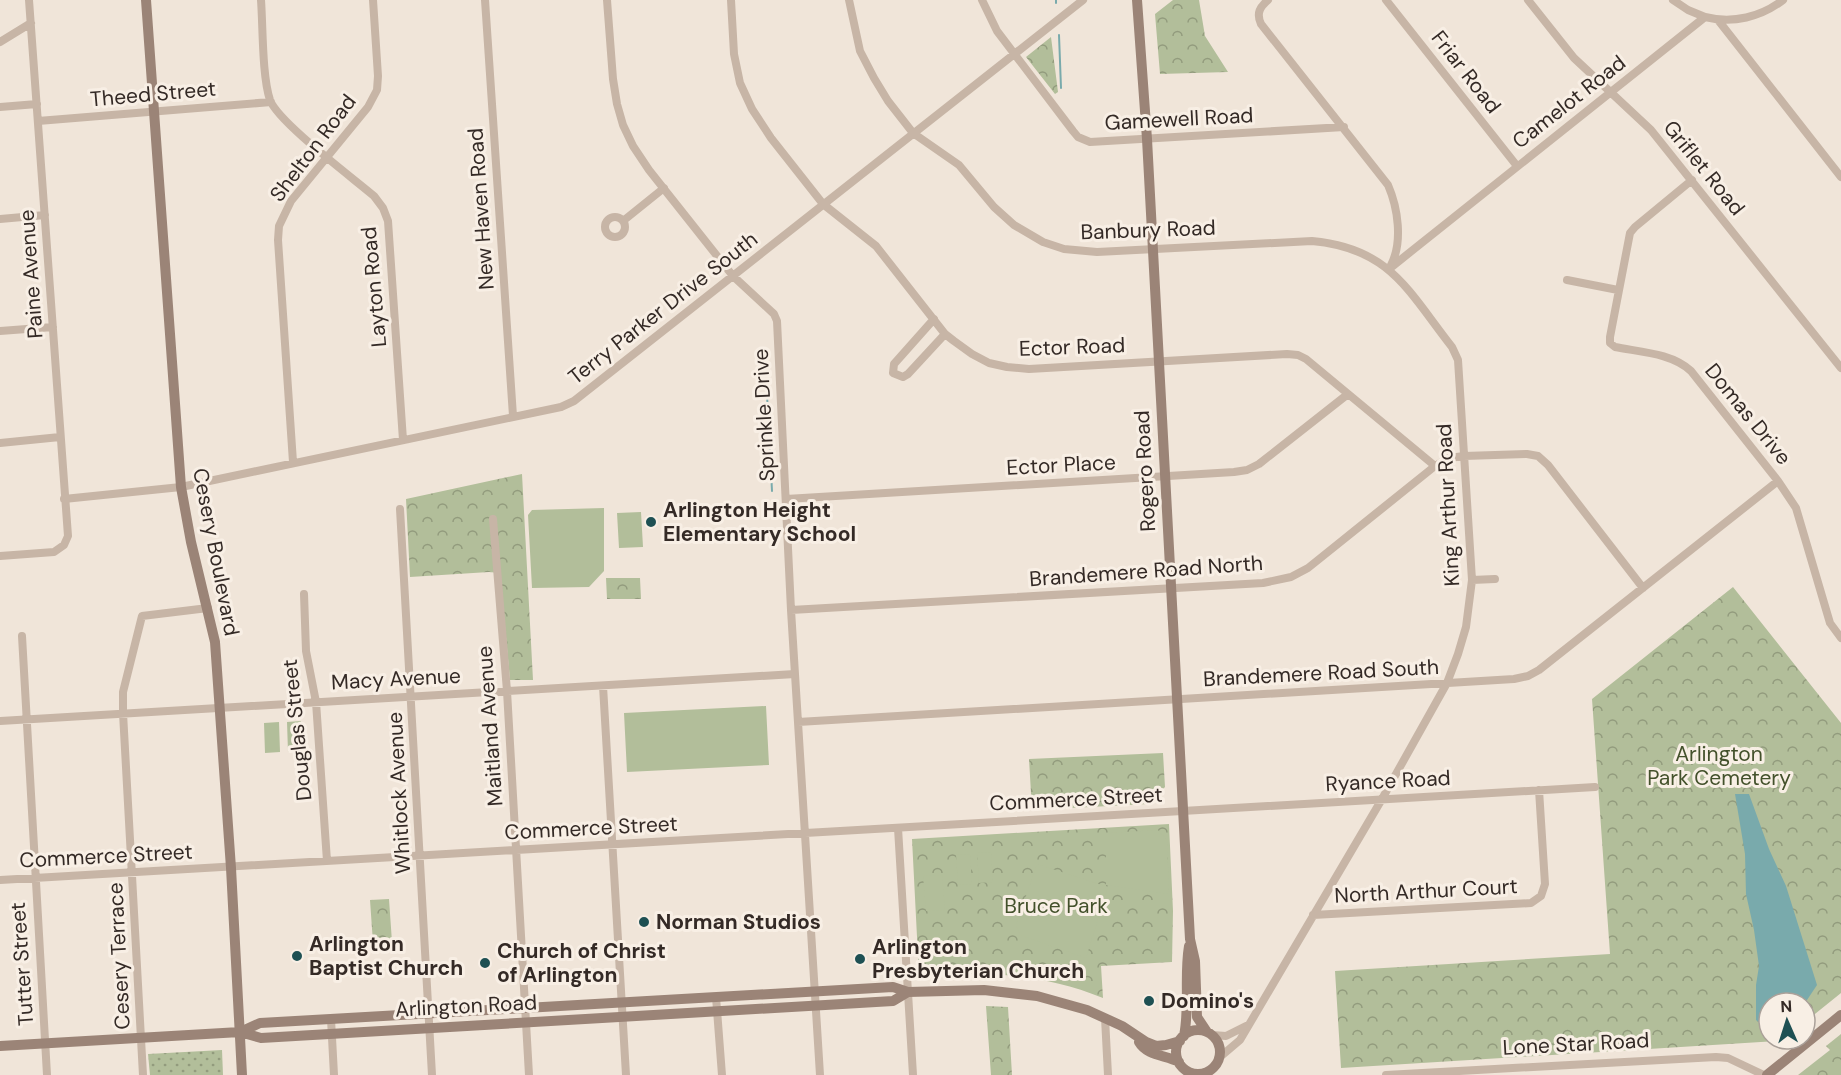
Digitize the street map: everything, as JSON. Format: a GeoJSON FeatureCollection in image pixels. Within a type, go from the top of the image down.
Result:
{"type":"FeatureCollection","features":[{"type":"Feature","properties":{"kind":"main road","name":"Cesery Boulevard"},"geometry":{"type":"LineString","coordinates":[[146,0],[181,487],[191,542],[215,642],[231,868],[242,1075]]}},
{"type":"Feature","properties":{"kind":"main road","name":"Rogero Road"},"geometry":{"type":"LineString","coordinates":[[1137,0],[1147,139],[1151,250],[1190,939],[1195,961],[1197,1017],[1209,1034]]}},
{"type":"Feature","properties":{"kind":"main road","name":"Rogero Road"},"geometry":{"type":"LineString","coordinates":[[1182,1038],[1187,1020],[1186,961],[1190,939]]}},
{"type":"Feature","properties":{"kind":"main road","name":"Arlington Road"},"geometry":{"type":"LineString","coordinates":[[240,1032],[260,1023],[893,987],[908,992],[1002,990],[1063,1002],[1105,1018],[1156,1046],[1166,1045],[1182,1038]]}},
{"type":"Feature","properties":{"kind":"main road","name":"Arlington Road"},"geometry":{"type":"LineString","coordinates":[[0,1046],[240,1032],[261,1038],[893,1001],[908,992]]}},
{"type":"Feature","properties":{"kind":"main road","name":"Lone Star Road"},"geometry":{"type":"LineString","coordinates":[[1766,1075],[1841,1015]]}},
{"type":"Feature","properties":{"kind":"main road"},"geometry":{"type":"LineString","coordinates":[[1217,1075],[1218,1060],[1218,1043],[1209,1034],[1192,1031],[1182,1038],[1177,1049],[1179,1062],[1189,1071],[1198,1074],[1210,1070],[1218,1060]]}},
{"type":"Feature","properties":{"kind":"main road","name":"Arlington Road"},"geometry":{"type":"LineString","coordinates":[[1134,1034],[1141,1046],[1149,1051],[1179,1062]]}},
{"type":"Feature","properties":{"kind":"street","name":"Paine Avenue"},"geometry":{"type":"LineString","coordinates":[[0,556],[54,552],[64,545],[68,536],[29,0]]}},
{"type":"Feature","properties":{"kind":"street","name":"Layton Road"},"geometry":{"type":"LineString","coordinates":[[261,0],[266,80],[271,102],[288,123],[375,196],[388,221],[403,440]]}},
{"type":"Feature","properties":{"kind":"street","name":"Shelton Road"},"geometry":{"type":"LineString","coordinates":[[293,462],[278,240],[279,226],[291,201],[368,107],[377,90],[373,0]]}},
{"type":"Feature","properties":{"kind":"street","name":"New Haven Road"},"geometry":{"type":"LineString","coordinates":[[485,0],[513,416]]}},
{"type":"Feature","properties":{"kind":"street","name":"Sprinkle Drive"},"geometry":{"type":"LineString","coordinates":[[607,0],[613,80],[623,125],[633,146],[733,276],[774,314],[777,321],[791,610],[820,1075]]}},
{"type":"Feature","properties":{"kind":"street","name":"Ector Road"},"geometry":{"type":"LineString","coordinates":[[731,0],[734,54],[740,83],[752,109],[771,138],[824,204],[876,246],[945,334],[972,354],[989,363],[1029,369],[1298,355],[1306,359],[1435,466]]}},
{"type":"Feature","properties":{"kind":"street","name":"Banbury Road"},"geometry":{"type":"LineString","coordinates":[[849,0],[860,51],[888,101],[914,133],[959,165],[1006,219],[1043,242],[1064,249],[1097,252],[1312,241],[1346,246],[1362,252],[1389,269]]}},
{"type":"Feature","properties":{"kind":"street","name":"Gamewell Road"},"geometry":{"type":"LineString","coordinates":[[982,0],[997,31],[1078,138],[1090,142],[1344,127]]}},
{"type":"Feature","properties":{"kind":"street","name":"Terry Parker Drive South"},"geometry":{"type":"LineString","coordinates":[[64,499],[181,487],[561,406],[574,401],[1083,0]]}},
{"type":"Feature","properties":{"kind":"street"},"geometry":{"type":"LineString","coordinates":[[1268,0],[1259,9],[1261,24],[1381,174],[1393,196],[1397,237],[1395,257],[1389,269]]}},
{"type":"Feature","properties":{"kind":"street","name":"Friar Road"},"geometry":{"type":"LineString","coordinates":[[1386,0],[1517,166]]}},
{"type":"Feature","properties":{"kind":"street","name":"Griflet Road"},"geometry":{"type":"LineString","coordinates":[[1528,0],[1574,58],[1651,130],[1841,368]]}},
{"type":"Feature","properties":{"kind":"street"},"geometry":{"type":"LineString","coordinates":[[1673,0],[1688,10],[1718,20],[1735,20],[1755,16],[1773,8],[1783,0]]}},
{"type":"Feature","properties":{"kind":"street","name":"Camelot Road"},"geometry":{"type":"LineString","coordinates":[[1389,269],[1706,17]]}},
{"type":"Feature","properties":{"kind":"street"},"geometry":{"type":"LineString","coordinates":[[1718,20],[1841,177]]}},
{"type":"Feature","properties":{"kind":"street"},"geometry":{"type":"LineString","coordinates":[[0,42],[31,23]]}},
{"type":"Feature","properties":{"kind":"street","name":"Theed Street"},"geometry":{"type":"LineString","coordinates":[[38,121],[271,102]]}},
{"type":"Feature","properties":{"kind":"street"},"geometry":{"type":"LineString","coordinates":[[0,107],[37,104]]}},
{"type":"Feature","properties":{"kind":"street","name":"Domas Drive"},"geometry":{"type":"LineString","coordinates":[[1692,180],[1630,233],[1610,344],[1683,364],[1778,481],[1796,508],[1830,623],[1841,638]]}},
{"type":"Feature","properties":{"kind":"street"},"geometry":{"type":"LineString","coordinates":[[623,221],[664,188]]}},
{"type":"Feature","properties":{"kind":"street"},"geometry":{"type":"LineString","coordinates":[[0,219],[45,215]]}},
{"type":"Feature","properties":{"kind":"street","name":"King Arthur Road"},"geometry":{"type":"LineString","coordinates":[[1218,1060],[1240,1040],[1382,799],[1447,684],[1466,627],[1472,580],[1458,360],[1452,347],[1389,269]]}},
{"type":"Feature","properties":{"kind":"street"},"geometry":{"type":"LineString","coordinates":[[1567,280],[1618,290]]}},
{"type":"Feature","properties":{"kind":"street"},"geometry":{"type":"LineString","coordinates":[[934,320],[894,364],[893,373],[903,377],[908,374],[945,334]]}},
{"type":"Feature","properties":{"kind":"street"},"geometry":{"type":"LineString","coordinates":[[0,331],[52,327]]}},
{"type":"Feature","properties":{"kind":"street","name":"Ector Place"},"geometry":{"type":"LineString","coordinates":[[786,499],[1247,470],[1259,464],[1348,394]]}},
{"type":"Feature","properties":{"kind":"street"},"geometry":{"type":"LineString","coordinates":[[0,443],[60,437]]}},
{"type":"Feature","properties":{"kind":"street","name":"Brandemere Road North"},"geometry":{"type":"LineString","coordinates":[[791,610],[1263,582],[1291,577],[1308,568],[1435,466],[1449,458],[1527,454],[1538,456],[1548,465],[1643,588]]}},
{"type":"Feature","properties":{"kind":"street","name":"Brandemere Road South"},"geometry":{"type":"LineString","coordinates":[[798,722],[1514,680],[1539,670],[1778,481]]}},
{"type":"Feature","properties":{"kind":"street","name":"Whitlock Avenue"},"geometry":{"type":"LineString","coordinates":[[400,509],[432,1075]]}},
{"type":"Feature","properties":{"kind":"street","name":"Maitland Avenue"},"geometry":{"type":"LineString","coordinates":[[493,519],[507,691],[529,1075]]}},
{"type":"Feature","properties":{"kind":"street"},"geometry":{"type":"LineString","coordinates":[[1472,580],[1495,579]]}},
{"type":"Feature","properties":{"kind":"street","name":"Douglas Street"},"geometry":{"type":"LineString","coordinates":[[304,594],[306,651],[316,702],[327,861]]}},
{"type":"Feature","properties":{"kind":"street","name":"Cesery Terrace"},"geometry":{"type":"LineString","coordinates":[[143,1075],[123,692],[142,615],[208,608]]}},
{"type":"Feature","properties":{"kind":"street","name":"Tutter Street"},"geometry":{"type":"LineString","coordinates":[[22,636],[47,1075]]}},
{"type":"Feature","properties":{"kind":"street","name":"Macy Avenue"},"geometry":{"type":"LineString","coordinates":[[0,721],[795,674]]}},
{"type":"Feature","properties":{"kind":"street"},"geometry":{"type":"LineString","coordinates":[[603,686],[626,1075]]}},
{"type":"Feature","properties":{"kind":"street","name":"Ryance Road"},"geometry":{"type":"LineString","coordinates":[[1184,811],[1595,787]]}},
{"type":"Feature","properties":{"kind":"street","name":"North Arthur Court"},"geometry":{"type":"LineString","coordinates":[[1313,915],[1531,903],[1541,896],[1545,884],[1539,790]]}},
{"type":"Feature","properties":{"kind":"street","name":"Commerce Street"},"geometry":{"type":"LineString","coordinates":[[0,880],[1184,811]]}},
{"type":"Feature","properties":{"kind":"street"},"geometry":{"type":"LineString","coordinates":[[898,828],[913,1075]]}},
{"type":"Feature","properties":{"kind":"street"},"geometry":{"type":"LineString","coordinates":[[716,997],[722,1075]]}},
{"type":"Feature","properties":{"kind":"street"},"geometry":{"type":"LineString","coordinates":[[1105,1018],[1108,1075]]}},
{"type":"Feature","properties":{"kind":"street"},"geometry":{"type":"LineString","coordinates":[[331,1019],[334,1075]]}},
{"type":"Feature","properties":{"kind":"street"},"geometry":{"type":"LineString","coordinates":[[1209,1034],[1226,1036],[1248,1025]]}},
{"type":"Feature","properties":{"kind":"street","name":"Lone Star Road"},"geometry":{"type":"LineString","coordinates":[[1386,1075],[1716,1057],[1734,1060],[1766,1075]]}},
{"type":"Feature","properties":{"kind":"green space"},"geometry":{"type":"Polygon","coordinates":[[[1173,0],[1199,0],[1205,36],[1228,72],[1160,74],[1155,14],[1173,0]]]}},
{"type":"Feature","properties":{"kind":"green space"},"geometry":{"type":"Polygon","coordinates":[[[1051,37],[1058,92],[1055,94],[1026,57],[1051,37]]]}},
{"type":"Feature","properties":{"kind":"green space"},"geometry":{"type":"Polygon","coordinates":[[[522,474],[533,680],[510,680],[500,573],[410,577],[406,499],[522,474]]]}},
{"type":"Feature","properties":{"kind":"green space"},"geometry":{"type":"Polygon","coordinates":[[[604,508],[604,571],[589,587],[532,588],[528,515],[532,510],[604,508]]]}},
{"type":"Feature","properties":{"kind":"green space"},"geometry":{"type":"Polygon","coordinates":[[[641,512],[643,547],[619,548],[617,513],[641,512]]]}},
{"type":"Feature","properties":{"kind":"green space"},"geometry":{"type":"Polygon","coordinates":[[[606,578],[640,578],[641,599],[607,599],[606,578]]]}},
{"type":"Feature","properties":{"kind":"green space","name":"Arlington Park Cemetery"},"geometry":{"type":"Polygon","coordinates":[[[1733,587],[1841,723],[1841,993],[1817,1012],[1817,991],[1757,991],[1757,1042],[1341,1068],[1335,971],[1610,954],[1592,699],[1733,587]]]}},
{"type":"Feature","properties":{"kind":"green space"},"geometry":{"type":"Polygon","coordinates":[[[766,706],[769,765],[627,772],[624,713],[766,706]]]}},
{"type":"Feature","properties":{"kind":"green space"},"geometry":{"type":"Polygon","coordinates":[[[301,721],[303,751],[288,752],[287,722],[301,721]]]}},
{"type":"Feature","properties":{"kind":"green space"},"geometry":{"type":"Polygon","coordinates":[[[279,722],[280,752],[265,753],[264,723],[279,722]]]}},
{"type":"Feature","properties":{"kind":"green space"},"geometry":{"type":"Polygon","coordinates":[[[1163,753],[1165,787],[1148,804],[1032,810],[1029,759],[1163,753]]]}},
{"type":"Feature","properties":{"kind":"green space","name":"Bruce Park"},"geometry":{"type":"Polygon","coordinates":[[[1169,824],[1173,911],[1172,962],[1101,966],[1103,998],[1057,983],[1012,976],[967,974],[919,976],[912,839],[1169,824]]]}},
{"type":"Feature","properties":{"kind":"green space"},"geometry":{"type":"Polygon","coordinates":[[[1158,830],[1167,840],[1169,894],[1106,885],[1106,833],[1158,830]]]}},
{"type":"Feature","properties":{"kind":"green space"},"geometry":{"type":"Polygon","coordinates":[[[991,852],[993,882],[979,883],[977,853],[991,852]]]}},
{"type":"Feature","properties":{"kind":"green space"},"geometry":{"type":"Polygon","coordinates":[[[970,854],[972,884],[958,885],[956,855],[970,854]]]}},
{"type":"Feature","properties":{"kind":"green space"},"geometry":{"type":"Polygon","coordinates":[[[1037,864],[1108,887],[1086,958],[1020,935],[1016,925],[1037,864]]]}},
{"type":"Feature","properties":{"kind":"green space"},"geometry":{"type":"Polygon","coordinates":[[[942,875],[945,910],[926,911],[923,876],[942,875]]]}},
{"type":"Feature","properties":{"kind":"green space"},"geometry":{"type":"Polygon","coordinates":[[[389,899],[392,942],[373,943],[370,900],[389,899]]]}},
{"type":"Feature","properties":{"kind":"green space"},"geometry":{"type":"Polygon","coordinates":[[[986,1006],[1008,1007],[1012,1075],[991,1075],[986,1006]]]}},
{"type":"Feature","properties":{"kind":"green space"},"geometry":{"type":"Polygon","coordinates":[[[1841,1034],[1841,1075],[1798,1075],[1830,1050],[1826,1046],[1841,1034]]]}},
{"type":"Feature","properties":{"kind":"green space"},"geometry":{"type":"Polygon","coordinates":[[[222,1050],[223,1075],[150,1075],[148,1054],[222,1050]]]}},
{"type":"Feature","properties":{"kind":"water"},"geometry":{"type":"Polygon","coordinates":[[[1735,794],[1749,794],[1769,849],[1786,886],[1817,985],[1813,991],[1757,991],[1757,1021],[1756,985],[1759,966],[1746,894],[1745,854],[1735,794]]]}},
{"type":"Feature","properties":{"kind":"waterway"},"geometry":{"type":"LineString","coordinates":[[1059,35],[1061,88]]}},
{"type":"Feature","properties":{"kind":"waterway"},"geometry":{"type":"LineString","coordinates":[[767,395],[772,491]]}},
{"type":"Feature","properties":{"kind":"place","name":"Arlington Height Elementary School"},"geometry":{"type":"Point","coordinates":[651,522]}},
{"type":"Feature","properties":{"kind":"place","name":"Norman Studios"},"geometry":{"type":"Point","coordinates":[644,922]}},
{"type":"Feature","properties":{"kind":"place","name":"Arlington Baptist Church"},"geometry":{"type":"Point","coordinates":[297,956]}},
{"type":"Feature","properties":{"kind":"place","name":"Arlington Presbyterian Church"},"geometry":{"type":"Point","coordinates":[860,959]}},
{"type":"Feature","properties":{"kind":"place","name":"Church of Christ of Arlington"},"geometry":{"type":"Point","coordinates":[485,963]}},
{"type":"Feature","properties":{"kind":"place","name":"Domino's"},"geometry":{"type":"Point","coordinates":[1149,1001]}}]}
